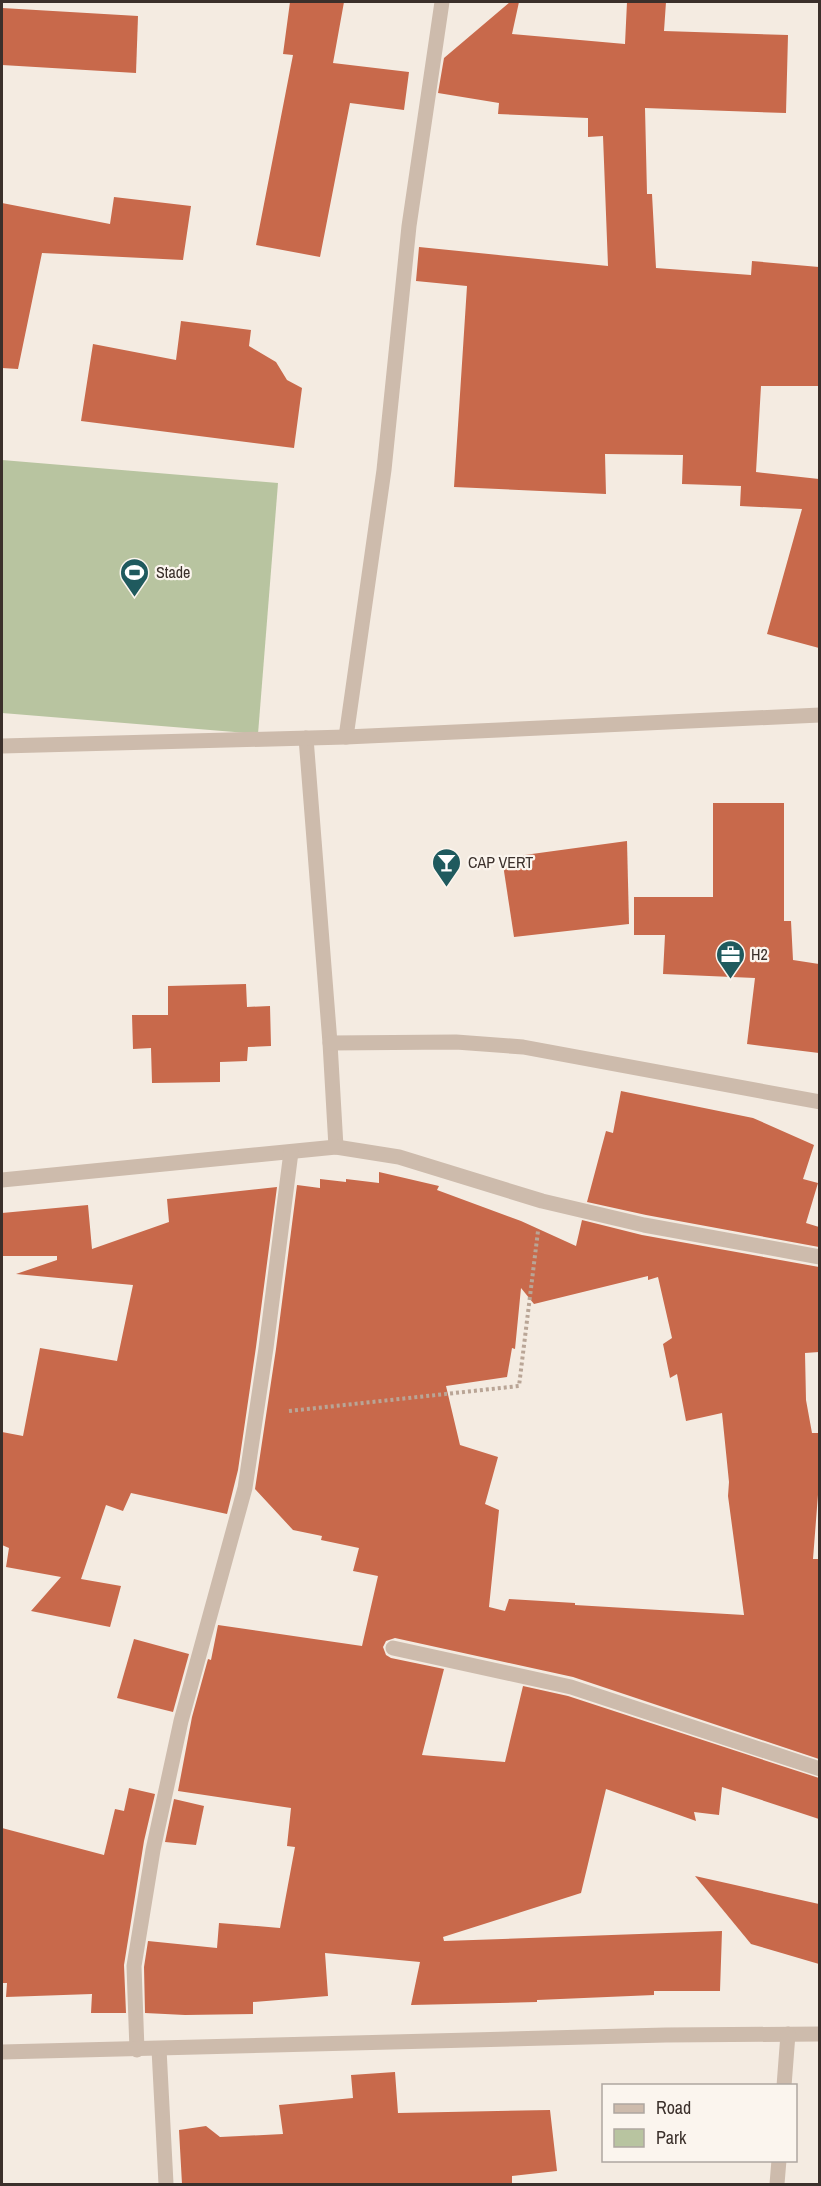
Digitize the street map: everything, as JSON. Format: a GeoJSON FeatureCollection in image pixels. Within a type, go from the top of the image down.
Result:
{"type":"FeatureCollection","features":[{"type":"Feature","properties":{"kind":"street"},"geometry":{"type":"LineString","coordinates":[[346,737],[384,470],[409,226],[442,2]]}},
{"type":"Feature","properties":{"kind":"street"},"geometry":{"type":"LineString","coordinates":[[2,746],[346,737],[819,715]]}},
{"type":"Feature","properties":{"kind":"street"},"geometry":{"type":"LineString","coordinates":[[306,738],[336,1147]]}},
{"type":"Feature","properties":{"kind":"street"},"geometry":{"type":"LineString","coordinates":[[330,1043],[456,1042],[523,1047],[819,1102]]}},
{"type":"Feature","properties":{"kind":"street"},"geometry":{"type":"LineString","coordinates":[[2,1180],[336,1147],[399,1157],[542,1200],[644,1225],[819,1257]]}},
{"type":"Feature","properties":{"kind":"street"},"geometry":{"type":"LineString","coordinates":[[137,2050],[134,1966],[153,1850],[181,1721],[245,1488],[291,1152]]}},
{"type":"Feature","properties":{"kind":"street"},"geometry":{"type":"LineString","coordinates":[[393,1648],[571,1687],[819,1769]]}},
{"type":"Feature","properties":{"kind":"street"},"geometry":{"type":"LineString","coordinates":[[784,2084],[788,2034]]}},
{"type":"Feature","properties":{"kind":"street"},"geometry":{"type":"LineString","coordinates":[[2,2052],[666,2035],[819,2034]]}},
{"type":"Feature","properties":{"kind":"street"},"geometry":{"type":"LineString","coordinates":[[159,2049],[166,2184]]}},
{"type":"Feature","properties":{"kind":"street"},"geometry":{"type":"LineString","coordinates":[[777,2184],[779,2162]]}},
{"type":"Feature","properties":{"kind":"path"},"geometry":{"type":"LineString","coordinates":[[256,1414],[519,1386],[542,1200]]}},
{"type":"Feature","properties":{"kind":"green space","name":"Stade"},"geometry":{"type":"Polygon","coordinates":[[[2,460],[278,483],[258,734],[2,713],[2,460]]]}},
{"type":"Feature","properties":{"kind":"building"},"geometry":{"type":"Polygon","coordinates":[[[290,2],[344,2],[333,63],[409,72],[404,110],[350,103],[320,257],[256,245],[293,55],[283,54],[290,2]]]}},
{"type":"Feature","properties":{"kind":"building"},"geometry":{"type":"Polygon","coordinates":[[[510,2],[519,2],[512,34],[625,44],[627,2],[666,2],[664,31],[788,35],[786,113],[645,108],[647,194],[652,194],[656,268],[751,275],[752,261],[819,267],[819,386],[761,386],[756,472],[819,479],[819,648],[767,634],[802,509],[740,506],[741,486],[682,484],[683,455],[605,454],[606,494],[454,487],[467,286],[416,281],[419,247],[608,266],[603,136],[588,137],[588,118],[498,114],[499,103],[438,93],[444,58],[510,2]]]}},
{"type":"Feature","properties":{"kind":"building"},"geometry":{"type":"Polygon","coordinates":[[[2,8],[138,16],[136,73],[2,65],[2,8]]]}},
{"type":"Feature","properties":{"kind":"building"},"geometry":{"type":"Polygon","coordinates":[[[114,197],[191,206],[183,260],[42,253],[18,369],[2,368],[2,203],[110,224],[114,197]]]}},
{"type":"Feature","properties":{"kind":"building"},"geometry":{"type":"Polygon","coordinates":[[[181,321],[251,330],[249,346],[276,362],[287,380],[302,388],[294,448],[81,421],[93,344],[176,360],[181,321]]]}},
{"type":"Feature","properties":{"kind":"building"},"geometry":{"type":"Polygon","coordinates":[[[713,803],[784,803],[784,921],[791,921],[793,960],[819,964],[819,1053],[747,1044],[755,978],[663,974],[665,935],[634,935],[634,897],[713,897],[713,803]]]}},
{"type":"Feature","properties":{"kind":"building"},"geometry":{"type":"Polygon","coordinates":[[[627,841],[629,924],[514,937],[502,858],[627,841]]]}},
{"type":"Feature","properties":{"kind":"building"},"geometry":{"type":"Polygon","coordinates":[[[246,984],[247,1007],[270,1006],[271,1046],[248,1047],[247,1061],[220,1062],[220,1082],[152,1083],[151,1048],[133,1049],[132,1015],[168,1015],[168,986],[246,984]]]}},
{"type":"Feature","properties":{"kind":"building"},"geometry":{"type":"Polygon","coordinates":[[[621,1091],[753,1118],[814,1145],[803,1179],[818,1183],[806,1223],[819,1227],[819,1247],[587,1202],[606,1131],[613,1133],[621,1091]]]}},
{"type":"Feature","properties":{"kind":"building"},"geometry":{"type":"Polygon","coordinates":[[[379,1172],[439,1186],[437,1190],[521,1221],[576,1246],[582,1220],[642,1235],[819,1267],[819,1352],[805,1353],[806,1400],[812,1433],[819,1433],[819,1482],[813,1559],[819,1559],[819,1759],[573,1677],[395,1638],[386,1641],[383,1647],[386,1655],[391,1658],[444,1669],[422,1755],[505,1762],[523,1686],[568,1696],[819,1778],[819,1819],[722,1787],[719,1815],[694,1812],[696,1821],[606,1789],[581,1893],[443,1937],[444,1941],[722,1931],[720,1991],[654,1991],[654,1995],[537,2000],[537,2002],[411,2005],[420,1962],[325,1953],[328,1996],[253,2002],[253,2014],[145,2013],[144,1967],[148,1941],[217,1948],[219,1923],[280,1928],[295,1847],[287,1846],[291,1808],[178,1791],[192,1717],[208,1659],[211,1660],[218,1625],[362,1646],[378,1576],[353,1571],[359,1548],[321,1540],[322,1536],[293,1530],[255,1489],[297,1185],[320,1188],[320,1179],[379,1183],[379,1172]],[[648,1276],[534,1304],[521,1288],[515,1349],[512,1348],[507,1377],[446,1386],[460,1445],[498,1457],[485,1504],[499,1510],[489,1607],[505,1611],[509,1599],[744,1615],[728,1496],[729,1482],[722,1413],[686,1421],[677,1374],[670,1378],[663,1344],[672,1338],[658,1277],[648,1280],[648,1276]]]}},
{"type":"Feature","properties":{"kind":"building"},"geometry":{"type":"Polygon","coordinates":[[[277,1187],[238,1470],[227,1514],[131,1493],[123,1511],[106,1505],[81,1579],[121,1586],[110,1627],[31,1611],[61,1577],[6,1567],[9,1548],[2,1545],[2,1432],[23,1436],[40,1348],[117,1361],[133,1285],[16,1274],[57,1260],[57,1256],[2,1256],[2,1213],[88,1205],[92,1249],[169,1222],[167,1199],[277,1187]]]}},
{"type":"Feature","properties":{"kind":"building"},"geometry":{"type":"Polygon","coordinates":[[[134,1639],[189,1654],[173,1712],[117,1698],[134,1639]]]}},
{"type":"Feature","properties":{"kind":"building"},"geometry":{"type":"Polygon","coordinates":[[[129,1788],[155,1794],[144,1841],[124,1965],[126,2013],[91,2013],[92,1994],[6,1997],[7,1983],[2,1983],[2,1828],[104,1855],[115,1809],[124,1811],[129,1788]]]}},
{"type":"Feature","properties":{"kind":"building"},"geometry":{"type":"Polygon","coordinates":[[[174,1799],[204,1806],[196,1845],[165,1842],[174,1799]]]}},
{"type":"Feature","properties":{"kind":"building"},"geometry":{"type":"Polygon","coordinates":[[[695,1876],[819,1904],[819,1964],[751,1944],[695,1876]]]}},
{"type":"Feature","properties":{"kind":"building"},"geometry":{"type":"Polygon","coordinates":[[[395,2072],[398,2113],[550,2110],[557,2171],[512,2176],[512,2184],[182,2184],[179,2130],[206,2126],[220,2137],[283,2134],[279,2105],[353,2098],[351,2075],[395,2072]]]}},
{"type":"Feature","properties":{"kind":"place","name":"Stade"},"geometry":{"type":"Point","coordinates":[135,598]}},
{"type":"Feature","properties":{"kind":"place","name":"CAP VERT"},"geometry":{"type":"Point","coordinates":[447,888]}},
{"type":"Feature","properties":{"kind":"place","name":"H2"},"geometry":{"type":"Point","coordinates":[730,980]}}]}
